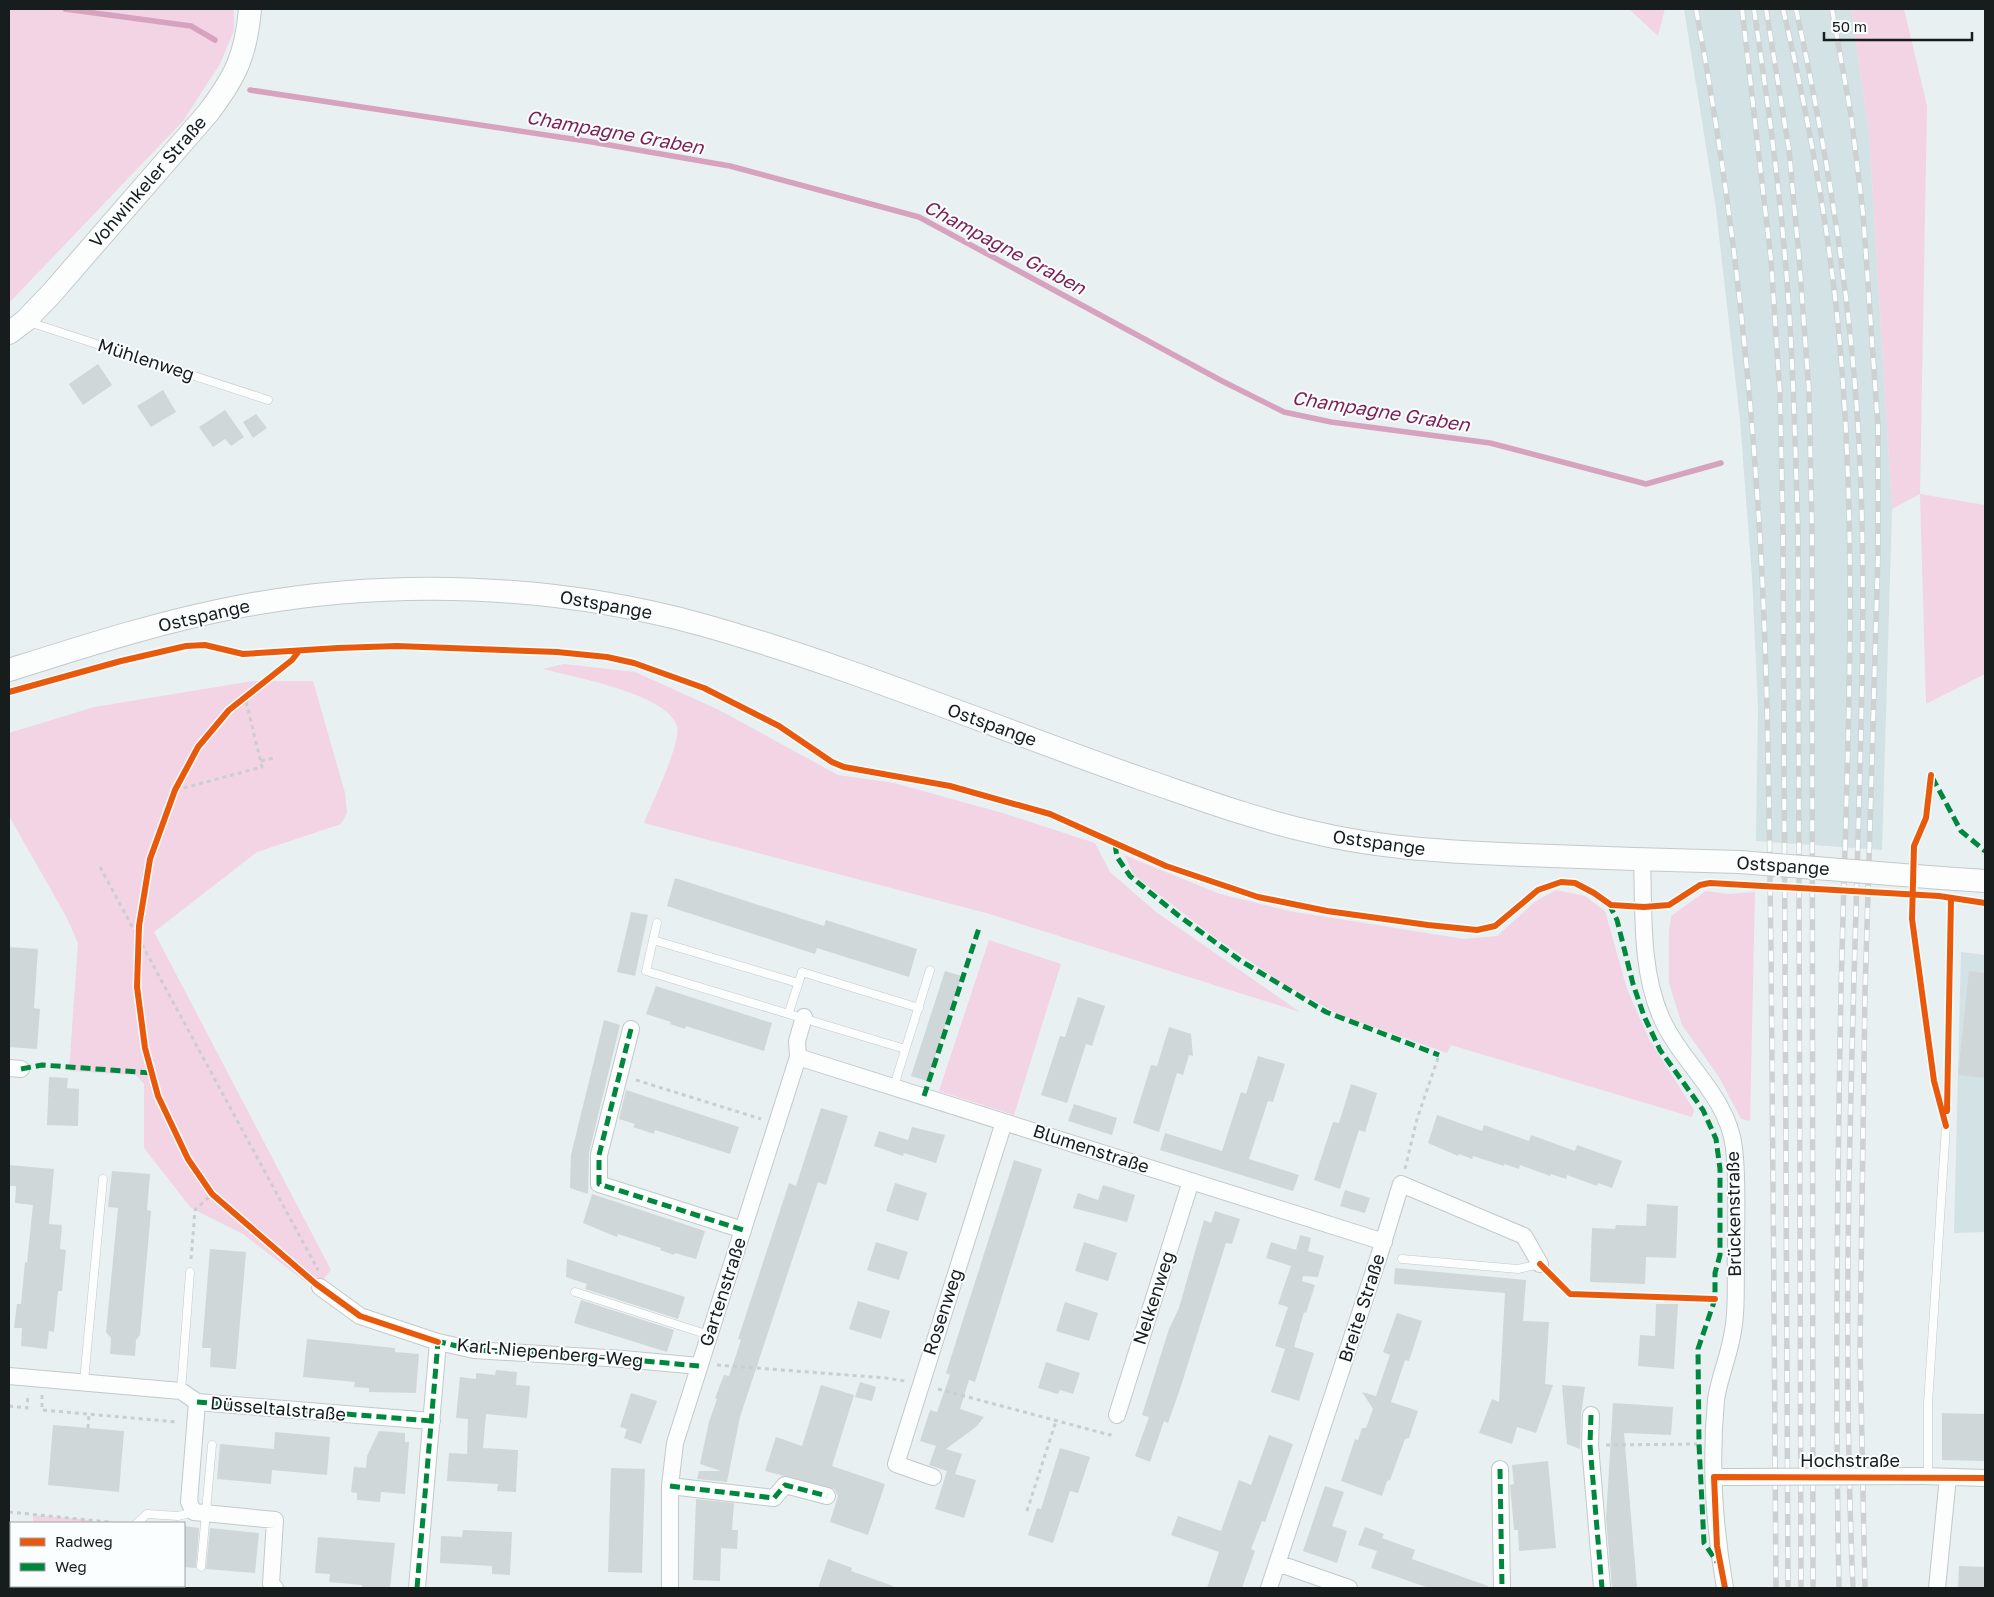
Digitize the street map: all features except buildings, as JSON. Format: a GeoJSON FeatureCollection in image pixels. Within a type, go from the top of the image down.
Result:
{"type":"FeatureCollection","features":[{"type":"Feature","properties":{"kind":"main road","name":"Vohwinkeler Straße"},"geometry":{"type":"LineString","coordinates":[[17,327],[51,294],[208,114],[225,91],[242,57],[247,39],[250,9]]}},
{"type":"Feature","properties":{"kind":"main road","name":"Ostspange"},"geometry":{"type":"LineString","coordinates":[[9,670],[123,635],[203,614],[313,596],[388,590],[448,589],[552,596],[637,610],[738,636],[1232,810],[1300,830],[1410,849],[1740,862],[1985,881]]}},
{"type":"Feature","properties":{"kind":"street","name":"Brückenstraße"},"geometry":{"type":"LineString","coordinates":[[1642,859],[1645,947],[1651,983],[1661,1016],[1675,1042],[1719,1103],[1729,1126],[1734,1146],[1736,1173],[1735,1314],[1731,1341],[1721,1370],[1714,1434],[1717,1546],[1725,1588]]}},
{"type":"Feature","properties":{"kind":"street","name":"Gartenstraße"},"geometry":{"type":"LineString","coordinates":[[670,1588],[670,1486],[675,1443],[798,1057],[796,1014]]}},
{"type":"Feature","properties":{"kind":"street"},"geometry":{"type":"LineString","coordinates":[[631,1029],[599,1155],[598,1184],[743,1230]]}},
{"type":"Feature","properties":{"kind":"street","name":"Blumenstraße"},"geometry":{"type":"LineString","coordinates":[[798,1057],[1384,1242]]}},
{"type":"Feature","properties":{"kind":"street","name":"Rosenweg"},"geometry":{"type":"LineString","coordinates":[[933,1477],[896,1464],[1004,1122]]}},
{"type":"Feature","properties":{"kind":"street","name":"Nelkenweg"},"geometry":{"type":"LineString","coordinates":[[1117,1415],[1191,1181]]}},
{"type":"Feature","properties":{"kind":"street"},"geometry":{"type":"LineString","coordinates":[[1401,1184],[1524,1236],[1540,1264]]}},
{"type":"Feature","properties":{"kind":"street","name":"Breite Straße"},"geometry":{"type":"LineString","coordinates":[[1269,1588],[1384,1242],[1401,1184]]}},
{"type":"Feature","properties":{"kind":"street"},"geometry":{"type":"LineString","coordinates":[[316,1284],[360,1316],[438,1342]]}},
{"type":"Feature","properties":{"kind":"street","name":"Karl-Niepenberg-Weg"},"geometry":{"type":"LineString","coordinates":[[418,1588],[438,1342],[474,1350],[623,1359],[699,1366]]}},
{"type":"Feature","properties":{"kind":"street","name":"Düsseltalstraße"},"geometry":{"type":"LineString","coordinates":[[9,1376],[84,1381],[181,1391],[197,1402],[432,1421]]}},
{"type":"Feature","properties":{"kind":"street"},"geometry":{"type":"LineString","coordinates":[[197,1402],[189,1502],[200,1513],[275,1520],[271,1584],[275,1588]]}},
{"type":"Feature","properties":{"kind":"street"},"geometry":{"type":"LineString","coordinates":[[1591,1415],[1590,1445],[1602,1588]]}},
{"type":"Feature","properties":{"kind":"street"},"geometry":{"type":"LineString","coordinates":[[1500,1469],[1502,1588]]}},
{"type":"Feature","properties":{"kind":"street","name":"Hochstraße"},"geometry":{"type":"LineString","coordinates":[[1714,1477],[1925,1476],[1985,1478]]}},
{"type":"Feature","properties":{"kind":"street"},"geometry":{"type":"LineString","coordinates":[[1937,1588],[1948,1477]]}},
{"type":"Feature","properties":{"kind":"street"},"geometry":{"type":"LineString","coordinates":[[670,1486],[774,1498],[785,1485],[827,1496]]}},
{"type":"Feature","properties":{"kind":"street"},"geometry":{"type":"LineString","coordinates":[[1277,1563],[1349,1588]]}},
{"type":"Feature","properties":{"kind":"lane","name":"Mühlenweg"},"geometry":{"type":"LineString","coordinates":[[17,327],[268,400]]}},
{"type":"Feature","properties":{"kind":"lane"},"geometry":{"type":"LineString","coordinates":[[657,923],[646,970],[796,1014],[906,1049]]}},
{"type":"Feature","properties":{"kind":"lane"},"geometry":{"type":"LineString","coordinates":[[653,940],[798,983]]}},
{"type":"Feature","properties":{"kind":"lane"},"geometry":{"type":"LineString","coordinates":[[894,1086],[930,970]]}},
{"type":"Feature","properties":{"kind":"lane","name":"Gartenstraße"},"geometry":{"type":"LineString","coordinates":[[796,1014],[798,983],[802,972],[918,1008]]}},
{"type":"Feature","properties":{"kind":"lane"},"geometry":{"type":"LineString","coordinates":[[1925,1476],[1946,1126]]}},
{"type":"Feature","properties":{"kind":"lane"},"geometry":{"type":"LineString","coordinates":[[84,1381],[103,1179]]}},
{"type":"Feature","properties":{"kind":"lane"},"geometry":{"type":"LineString","coordinates":[[1402,1259],[1518,1269],[1540,1264]]}},
{"type":"Feature","properties":{"kind":"lane"},"geometry":{"type":"LineString","coordinates":[[181,1391],[190,1272]]}},
{"type":"Feature","properties":{"kind":"lane"},"geometry":{"type":"LineString","coordinates":[[575,1292],[709,1335]]}},
{"type":"Feature","properties":{"kind":"lane"},"geometry":{"type":"LineString","coordinates":[[201,1567],[200,1513],[212,1445]]}},
{"type":"Feature","properties":{"kind":"lane"},"geometry":{"type":"LineString","coordinates":[[138,1522],[147,1514],[178,1516],[200,1513]]}},
{"type":"Feature","properties":{"kind":"path"},"geometry":{"type":"LineString","coordinates":[[100,867],[138,936],[319,1272],[316,1284],[212,1194],[188,1159],[156,1088],[145,1048],[137,987],[138,936],[150,859],[175,790],[198,747],[229,710],[292,660],[299,651]]}},
{"type":"Feature","properties":{"kind":"path"},"geometry":{"type":"LineString","coordinates":[[175,790],[262,766],[244,697]]}},
{"type":"Feature","properties":{"kind":"path"},"geometry":{"type":"LineString","coordinates":[[261,761],[274,758]]}},
{"type":"Feature","properties":{"kind":"path"},"geometry":{"type":"LineString","coordinates":[[1401,1184],[1417,1119],[1439,1054]]}},
{"type":"Feature","properties":{"kind":"path"},"geometry":{"type":"LineString","coordinates":[[619,1075],[777,1124]]}},
{"type":"Feature","properties":{"kind":"path"},"geometry":{"type":"LineString","coordinates":[[190,1272],[195,1210],[212,1194]]}},
{"type":"Feature","properties":{"kind":"path"},"geometry":{"type":"LineString","coordinates":[[9,1406],[26,1408],[29,1385]]}},
{"type":"Feature","properties":{"kind":"path"},"geometry":{"type":"LineString","coordinates":[[36,1394],[42,1395],[42,1410],[195,1424]]}},
{"type":"Feature","properties":{"kind":"path"},"geometry":{"type":"LineString","coordinates":[[88,1428],[89,1414]]}},
{"type":"Feature","properties":{"kind":"path"},"geometry":{"type":"LineString","coordinates":[[1027,1511],[1056,1421]]}},
{"type":"Feature","properties":{"kind":"path"},"geometry":{"type":"LineString","coordinates":[[1590,1445],[1699,1444]]}},
{"type":"Feature","properties":{"kind":"path"},"geometry":{"type":"LineString","coordinates":[[9,1512],[110,1522]]}},
{"type":"Feature","properties":{"kind":"shaded area"},"geometry":{"type":"Polygon","coordinates":[[[9,9],[234,9],[234,30],[220,64],[183,121],[9,303],[9,9]]]}},
{"type":"Feature","properties":{"kind":"shaded area"},"geometry":{"type":"Polygon","coordinates":[[[1629,9],[1665,9],[1658,36],[1629,9]]]}},
{"type":"Feature","properties":{"kind":"shaded area"},"geometry":{"type":"Polygon","coordinates":[[[1684,9],[1851,9],[1869,133],[1892,509],[1882,850],[1756,841],[1758,707],[1752,577],[1740,420],[1716,209],[1684,9]]]}},
{"type":"Feature","properties":{"kind":"shaded area"},"geometry":{"type":"Polygon","coordinates":[[[1851,9],[1904,9],[1927,106],[1920,494],[1892,509],[1869,133],[1851,9]]]}},
{"type":"Feature","properties":{"kind":"shaded area"},"geometry":{"type":"Polygon","coordinates":[[[1920,494],[1985,505],[1985,674],[1926,704],[1920,494]]]}},
{"type":"Feature","properties":{"kind":"shaded area"},"geometry":{"type":"Polygon","coordinates":[[[564,664],[635,672],[719,710],[838,775],[894,783],[1006,814],[1095,843],[1110,872],[1156,912],[1300,1012],[986,913],[644,823],[671,759],[677,726],[670,715],[639,696],[596,682],[543,669],[564,664]]]}},
{"type":"Feature","properties":{"kind":"shaded area"},"geometry":{"type":"Polygon","coordinates":[[[253,681],[313,681],[345,793],[347,813],[341,824],[257,852],[154,932],[331,1270],[315,1289],[243,1234],[191,1208],[144,1148],[144,1084],[136,1075],[69,1071],[78,943],[66,916],[9,816],[9,733],[94,707],[253,681]]]}},
{"type":"Feature","properties":{"kind":"shaded area"},"geometry":{"type":"Polygon","coordinates":[[[1124,855],[1220,894],[1289,911],[1464,939],[1497,936],[1536,901],[1556,890],[1585,896],[1605,911],[1627,989],[1649,1039],[1694,1110],[1692,1117],[1451,1045],[1447,1053],[1340,1015],[1287,986],[1214,937],[1134,875],[1124,855]]]}},
{"type":"Feature","properties":{"kind":"shaded area"},"geometry":{"type":"Polygon","coordinates":[[[1706,891],[1728,894],[1755,892],[1750,1121],[1741,1119],[1719,1077],[1682,1025],[1669,983],[1669,931],[1671,916],[1706,891]]]}},
{"type":"Feature","properties":{"kind":"shaded area"},"geometry":{"type":"Polygon","coordinates":[[[989,940],[1061,964],[1014,1115],[939,1091],[989,940]]]}},
{"type":"Feature","properties":{"kind":"shaded area"},"geometry":{"type":"Polygon","coordinates":[[[1961,952],[1985,955],[1985,1232],[1954,1233],[1961,952]]]}},
{"type":"Feature","properties":{"kind":"shaded area"},"geometry":{"type":"Polygon","coordinates":[[[33,1515],[92,1520],[92,1522],[33,1522],[33,1515]]]}},
{"type":"Feature","properties":{"kind":"waterway","name":"Champagne Graben"},"geometry":{"type":"LineString","coordinates":[[65,9],[191,26],[215,40]]}},
{"type":"Feature","properties":{"kind":"waterway","name":"Champagne Graben"},"geometry":{"type":"LineString","coordinates":[[250,90],[586,141],[730,166],[919,217],[1222,381],[1284,412],[1331,422],[1490,443],[1646,484],[1721,463]]}},
{"type":"Feature","properties":{"kind":"railway"},"geometry":{"type":"LineString","coordinates":[[1696,9],[1717,132],[1742,319],[1761,562],[1770,840],[1776,1588]]}},
{"type":"Feature","properties":{"kind":"railway"},"geometry":{"type":"LineString","coordinates":[[1742,9],[1771,260],[1780,395],[1783,531],[1788,1588]]}},
{"type":"Feature","properties":{"kind":"railway"},"geometry":{"type":"LineString","coordinates":[[1754,9],[1775,164],[1788,291],[1798,530],[1801,1588]]}},
{"type":"Feature","properties":{"kind":"railway"},"geometry":{"type":"LineString","coordinates":[[1766,9],[1789,150],[1809,392],[1812,530],[1813,1588]]}},
{"type":"Feature","properties":{"kind":"railway"},"geometry":{"type":"LineString","coordinates":[[1783,9],[1810,135],[1831,261],[1846,427],[1849,507],[1850,668],[1841,991],[1838,1215],[1837,1439],[1839,1588]]}},
{"type":"Feature","properties":{"kind":"railway"},"geometry":{"type":"LineString","coordinates":[[1796,9],[1835,216],[1849,321],[1861,486],[1862,669],[1848,1250],[1848,1419],[1853,1588]]}},
{"type":"Feature","properties":{"kind":"railway"},"geometry":{"type":"LineString","coordinates":[[1832,9],[1851,115],[1863,213],[1878,427],[1878,556],[1865,994],[1860,1348],[1865,1588]]}},
{"type":"Feature","properties":{"kind":"marked path"},"geometry":{"type":"LineString","coordinates":[[1932,777],[1961,831],[1985,851]]}},
{"type":"Feature","properties":{"kind":"marked path"},"geometry":{"type":"LineString","coordinates":[[1115,844],[1117,857],[1130,876],[1179,916],[1241,961],[1326,1012],[1439,1055]]}},
{"type":"Feature","properties":{"kind":"marked path"},"geometry":{"type":"LineString","coordinates":[[1609,904],[1617,920],[1633,984],[1644,1016],[1660,1050],[1703,1110],[1716,1139],[1720,1169],[1720,1255],[1715,1273],[1715,1299],[1698,1349],[1699,1444],[1704,1543],[1717,1562]]}},
{"type":"Feature","properties":{"kind":"marked path"},"geometry":{"type":"LineString","coordinates":[[924,1096],[979,928]]}},
{"type":"Feature","properties":{"kind":"marked path"},"geometry":{"type":"LineString","coordinates":[[631,1029],[599,1155],[599,1184],[743,1230]]}},
{"type":"Feature","properties":{"kind":"marked path"},"geometry":{"type":"LineString","coordinates":[[21,1069],[42,1065],[152,1073]]}},
{"type":"Feature","properties":{"kind":"marked path"},"geometry":{"type":"LineString","coordinates":[[436,1341],[474,1350],[623,1359],[699,1366]]}},
{"type":"Feature","properties":{"kind":"marked path"},"geometry":{"type":"LineString","coordinates":[[417,1588],[438,1342]]}},
{"type":"Feature","properties":{"kind":"marked path"},"geometry":{"type":"LineString","coordinates":[[197,1402],[432,1421]]}},
{"type":"Feature","properties":{"kind":"marked path"},"geometry":{"type":"LineString","coordinates":[[1591,1415],[1590,1445],[1602,1588]]}},
{"type":"Feature","properties":{"kind":"marked path"},"geometry":{"type":"LineString","coordinates":[[1500,1469],[1502,1588]]}},
{"type":"Feature","properties":{"kind":"marked path"},"geometry":{"type":"LineString","coordinates":[[670,1486],[774,1498],[785,1485],[827,1496]]}},
{"type":"Feature","properties":{"kind":"cycle path"},"geometry":{"type":"LineString","coordinates":[[9,692],[121,661],[186,646],[205,645],[243,654],[397,646],[557,652],[607,657],[634,663],[704,688],[779,726],[832,762],[844,767],[950,786],[1050,814],[1166,866],[1258,897],[1327,911],[1477,930],[1495,926],[1538,890],[1561,882],[1575,883],[1611,905],[1644,907],[1669,905],[1700,885],[1710,883],[1939,896],[1985,903]]}},
{"type":"Feature","properties":{"kind":"cycle path"},"geometry":{"type":"LineString","coordinates":[[299,651],[292,660],[229,710],[198,747],[175,790],[150,859],[139,926],[137,987],[145,1048],[158,1096],[188,1159],[212,1194],[316,1284],[360,1316],[438,1342]]}},
{"type":"Feature","properties":{"kind":"cycle path"},"geometry":{"type":"LineString","coordinates":[[1931,775],[1926,818],[1914,846],[1912,919],[1934,1081],[1946,1126]]}},
{"type":"Feature","properties":{"kind":"cycle path"},"geometry":{"type":"LineString","coordinates":[[1947,1111],[1951,899]]}},
{"type":"Feature","properties":{"kind":"cycle path"},"geometry":{"type":"LineString","coordinates":[[1540,1264],[1570,1294],[1715,1299]]}},
{"type":"Feature","properties":{"kind":"cycle path"},"geometry":{"type":"LineString","coordinates":[[1725,1588],[1717,1546],[1714,1477],[1985,1478]]}}]}
